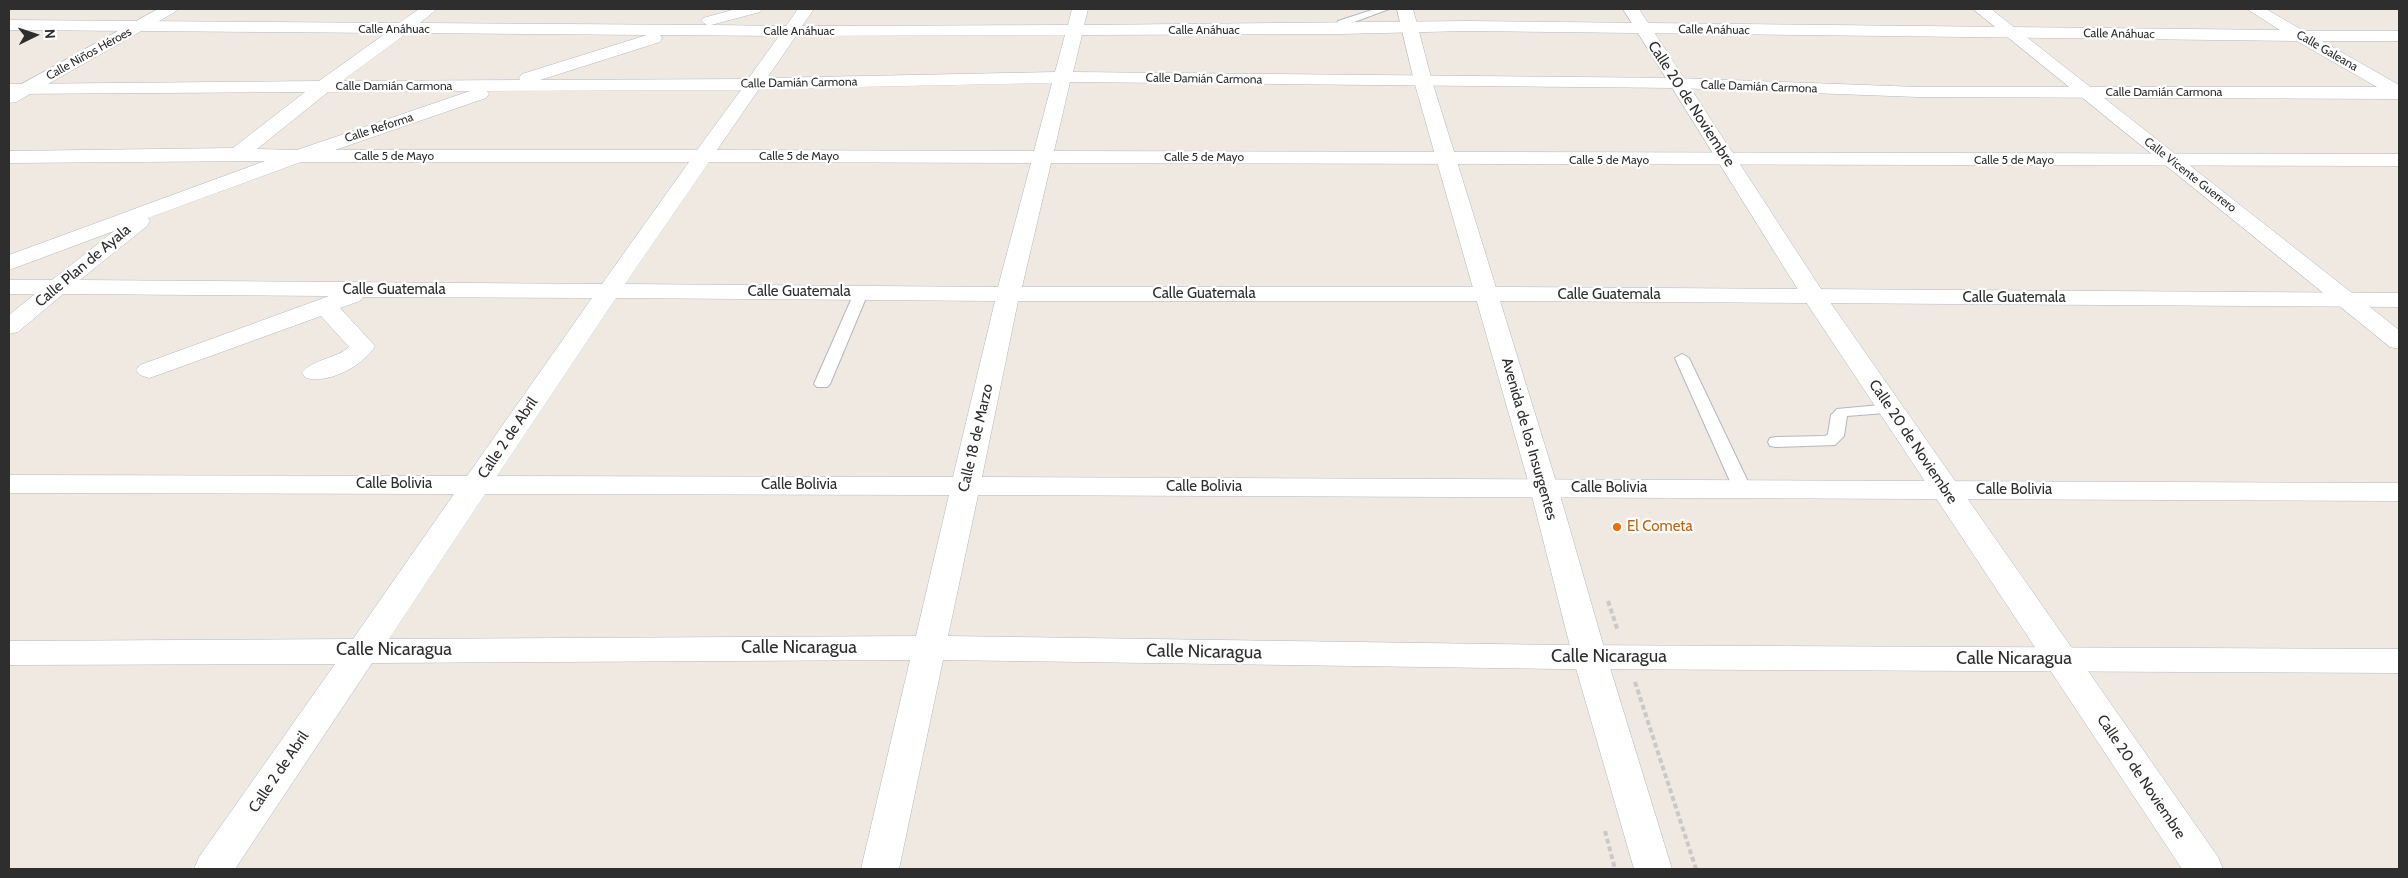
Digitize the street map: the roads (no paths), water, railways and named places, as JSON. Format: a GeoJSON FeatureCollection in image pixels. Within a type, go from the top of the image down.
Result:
{"type":"FeatureCollection","features":[{"type":"Feature","properties":{"kind":"street","name":"Calle Niños Héroes"},"geometry":{"type":"LineString","coordinates":[[134,26],[159,9]]}},
{"type":"Feature","properties":{"kind":"street","name":"Calle Niños Héroes"},"geometry":{"type":"LineString","coordinates":[[14,91],[169,9]]}},
{"type":"Feature","properties":{"kind":"street"},"geometry":{"type":"LineString","coordinates":[[238,154],[323,87],[428,9]]}},
{"type":"Feature","properties":{"kind":"street","name":"Calle Reforma"},"geometry":{"type":"LineString","coordinates":[[9,263],[158,205],[293,156],[679,30],[754,9]]}},
{"type":"Feature","properties":{"kind":"street","name":"Calle 2 de Abril"},"geometry":{"type":"LineString","coordinates":[[212,869],[608,291],[806,9]]}},
{"type":"Feature","properties":{"kind":"street","name":"Calle 20 de Noviembre"},"geometry":{"type":"LineString","coordinates":[[1631,9],[1814,296],[2204,869]]}},
{"type":"Feature","properties":{"kind":"street","name":"Calle Vicente Guerrero"},"geometry":{"type":"LineString","coordinates":[[1981,9],[2399,342]]}},
{"type":"Feature","properties":{"kind":"street","name":"Calle Galeana"},"geometry":{"type":"LineString","coordinates":[[2256,9],[2399,93]]}},
{"type":"Feature","properties":{"kind":"street","name":"Calle Anáhuac"},"geometry":{"type":"LineString","coordinates":[[9,25],[401,29],[570,22],[679,30],[791,31],[1076,20],[1340,29],[1408,18],[1643,29],[2399,36]]}},
{"type":"Feature","properties":{"kind":"street","name":"Avenida de los Insurgentes"},"geometry":{"type":"LineString","coordinates":[[1408,18],[1423,81],[1544,488],[1590,658],[1653,869]]}},
{"type":"Feature","properties":{"kind":"street","name":"Calle 18 de Marzo"},"geometry":{"type":"LineString","coordinates":[[880,869],[1008,294],[1076,20]]}},
{"type":"Feature","properties":{"kind":"street","name":"Calle Damián Carmona"},"geometry":{"type":"LineString","coordinates":[[14,91],[754,84],[1061,77],[1677,83],[1841,90],[2399,93]]}},
{"type":"Feature","properties":{"kind":"street","name":"Calle 5 de Mayo"},"geometry":{"type":"LineString","coordinates":[[9,157],[238,154],[293,156],[704,155],[1727,160],[2399,160]]}},
{"type":"Feature","properties":{"kind":"street","name":"Calle Plan de Ayala"},"geometry":{"type":"LineString","coordinates":[[9,328],[158,205]]}},
{"type":"Feature","properties":{"kind":"street","name":"Calle Guatemala"},"geometry":{"type":"LineString","coordinates":[[9,287],[1008,294],[1486,294],[2399,300]]}},
{"type":"Feature","properties":{"kind":"street"},"geometry":{"type":"LineString","coordinates":[[149,370],[367,290]]}},
{"type":"Feature","properties":{"kind":"street"},"geometry":{"type":"LineString","coordinates":[[315,373],[352,358],[360,351],[362,346],[325,306]]}},
{"type":"Feature","properties":{"kind":"street","name":"Calle Bolivia"},"geometry":{"type":"LineString","coordinates":[[9,484],[1742,488],[2399,492]]}},
{"type":"Feature","properties":{"kind":"street","name":"Calle Nicaragua"},"geometry":{"type":"LineString","coordinates":[[9,653],[928,648],[1590,658],[2399,661]]}},
{"type":"Feature","properties":{"kind":"lane"},"geometry":{"type":"LineString","coordinates":[[1340,29],[1341,23],[1384,9]]}},
{"type":"Feature","properties":{"kind":"lane"},"geometry":{"type":"LineString","coordinates":[[822,384],[861,292]]}},
{"type":"Feature","properties":{"kind":"lane"},"geometry":{"type":"LineString","coordinates":[[1682,358],[1742,488]]}},
{"type":"Feature","properties":{"kind":"lane"},"geometry":{"type":"LineString","coordinates":[[1776,442],[1829,441],[1836,436],[1838,419],[1843,412],[1891,409]]}},
{"type":"Feature","properties":{"kind":"place","name":"El Cometa"},"geometry":{"type":"Point","coordinates":[1617,527]}}]}
